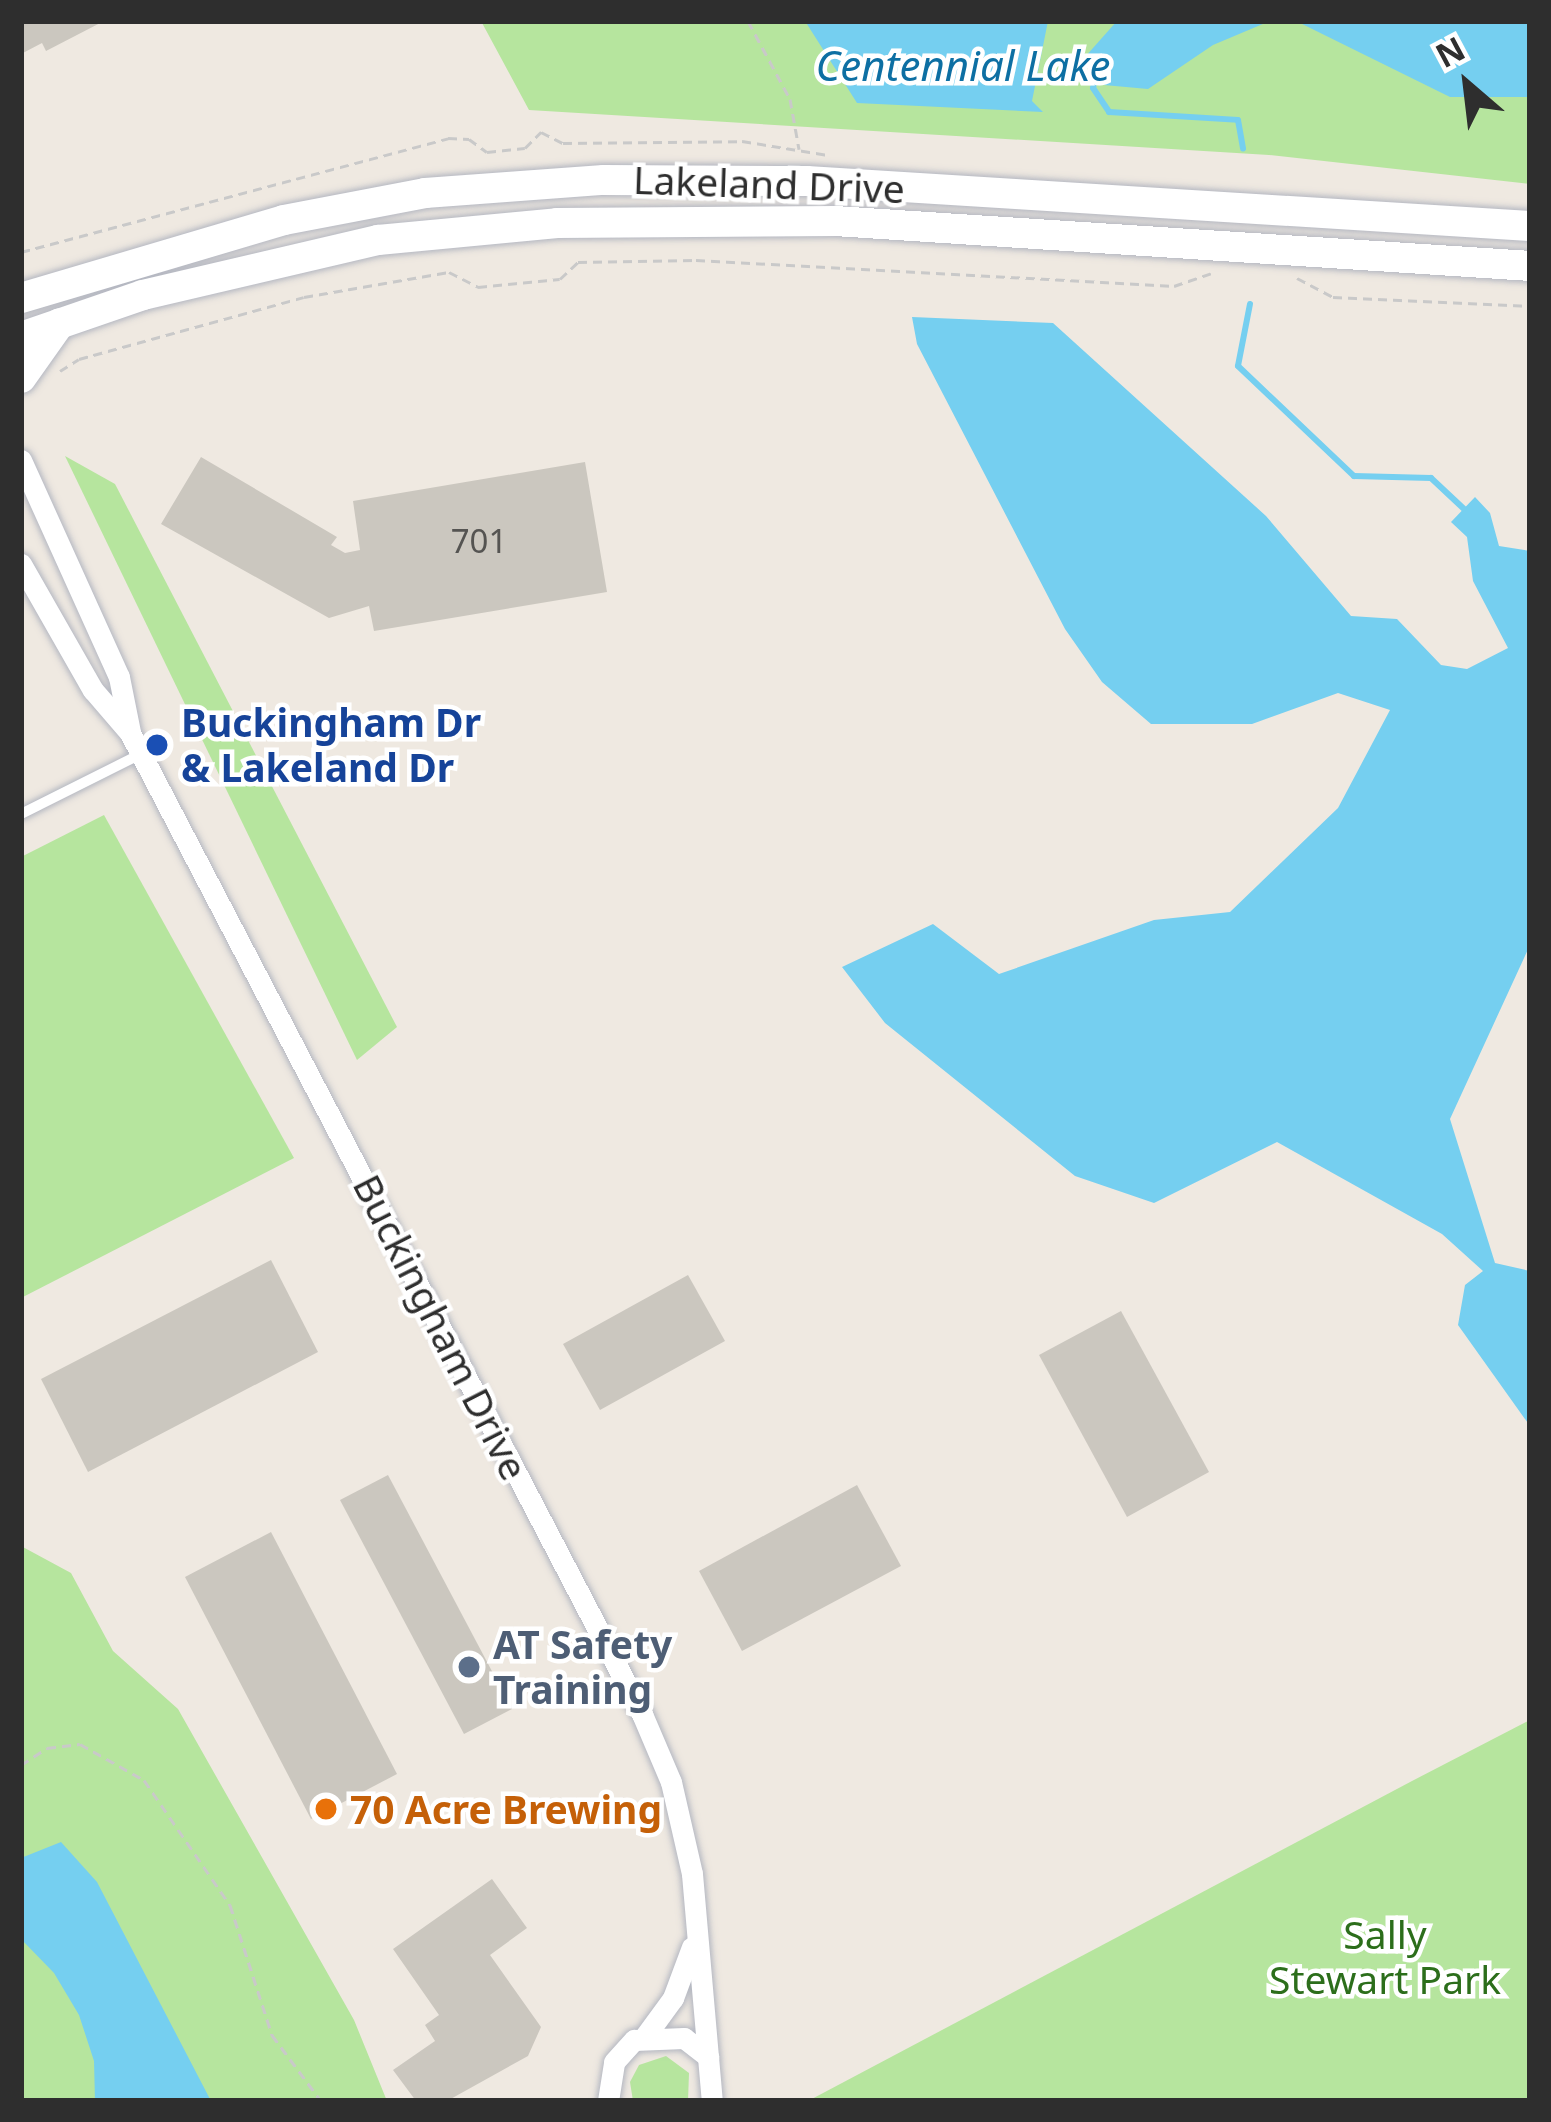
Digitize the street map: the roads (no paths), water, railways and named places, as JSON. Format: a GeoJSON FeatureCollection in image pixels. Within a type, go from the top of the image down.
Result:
{"type":"FeatureCollection","features":[{"type":"Feature","properties":{"kind":"main road","name":"Lakeland Drive"},"geometry":{"type":"LineString","coordinates":[[30,289],[197,239],[363,204],[479,186],[604,180],[806,181],[1530,226]]}},
{"type":"Feature","properties":{"kind":"main road","name":"Lakeland Drive"},"geometry":{"type":"LineString","coordinates":[[21,337],[143,295],[378,241],[557,223],[835,221],[1530,266]]}},
{"type":"Feature","properties":{"kind":"main road"},"geometry":{"type":"LineString","coordinates":[[37,377],[60,323]]}},
{"type":"Feature","properties":{"kind":"street","name":"Buckingham Drive"},"geometry":{"type":"LineString","coordinates":[[21,460],[119,677],[130,733]]}},
{"type":"Feature","properties":{"kind":"street","name":"Buckingham Drive"},"geometry":{"type":"LineString","coordinates":[[21,565],[93,690],[130,733],[642,1714],[676,1801],[692,1874],[694,1941],[712,2091]]}},
{"type":"Feature","properties":{"kind":"street","name":"Buckingham Drive"},"geometry":{"type":"LineString","coordinates":[[608,2101],[614,2062],[646,2035],[673,1998],[694,1941]]}},
{"type":"Feature","properties":{"kind":"street"},"geometry":{"type":"LineString","coordinates":[[646,2035],[684,2038],[708,2057]]}},
{"type":"Feature","properties":{"kind":"street"},"geometry":{"type":"LineString","coordinates":[[712,2091],[728,2101]]}},
{"type":"Feature","properties":{"kind":"lane"},"geometry":{"type":"LineString","coordinates":[[21,814],[141,754]]}},
{"type":"Feature","properties":{"kind":"water","name":"Centennial Lake"},"geometry":{"type":"Polygon","coordinates":[[[805,21],[1048,21],[1032,101],[1043,112],[857,103],[805,21]]]}},
{"type":"Feature","properties":{"kind":"water","name":"Centennial Lake"},"geometry":{"type":"Polygon","coordinates":[[[1117,21],[1270,21],[1213,45],[1148,89],[1104,85],[1085,57],[1117,21]]]}},
{"type":"Feature","properties":{"kind":"water"},"geometry":{"type":"Polygon","coordinates":[[[1296,21],[1530,21],[1530,97],[1450,97],[1296,21]]]}},
{"type":"Feature","properties":{"kind":"water"},"geometry":{"type":"Polygon","coordinates":[[[912,317],[1053,323],[1266,516],[1351,616],[1397,619],[1441,665],[1467,669],[1508,648],[1473,581],[1467,537],[1451,522],[1475,497],[1490,513],[1499,546],[1530,551],[1530,945],[1450,1119],[1495,1263],[1530,1271],[1530,1426],[1458,1325],[1465,1285],[1483,1271],[1442,1234],[1277,1142],[1154,1203],[1075,1176],[885,1023],[842,967],[933,924],[999,974],[1154,920],[1230,912],[1338,808],[1390,710],[1338,693],[1252,724],[1151,724],[1102,682],[1065,629],[917,344],[912,317]]]}},
{"type":"Feature","properties":{"kind":"water"},"geometry":{"type":"Polygon","coordinates":[[[61,1842],[97,1882],[211,2101],[95,2101],[94,2061],[79,2015],[54,1973],[21,1939],[21,1858],[61,1842]]]}},
{"type":"Feature","properties":{"kind":"waterway"},"geometry":{"type":"LineString","coordinates":[[1096,73],[1093,88],[1109,112],[1238,120],[1243,149]]}},
{"type":"Feature","properties":{"kind":"waterway"},"geometry":{"type":"LineString","coordinates":[[1250,304],[1238,366],[1354,476],[1431,478],[1464,509]]}},
{"type":"Feature","properties":{"kind":"place","name":"Buckingham Dr & Lakeland Dr"},"geometry":{"type":"Point","coordinates":[157,745]}},
{"type":"Feature","properties":{"kind":"place","name":"AT Safety Training"},"geometry":{"type":"Point","coordinates":[469,1667]}},
{"type":"Feature","properties":{"kind":"place","name":"70 Acre Brewing"},"geometry":{"type":"Point","coordinates":[326,1809]}},
{"type":"Feature","properties":{"kind":"park label","name":"Sally Stewart Park"},"geometry":{"type":"Point","coordinates":[1385,1958]}}]}
